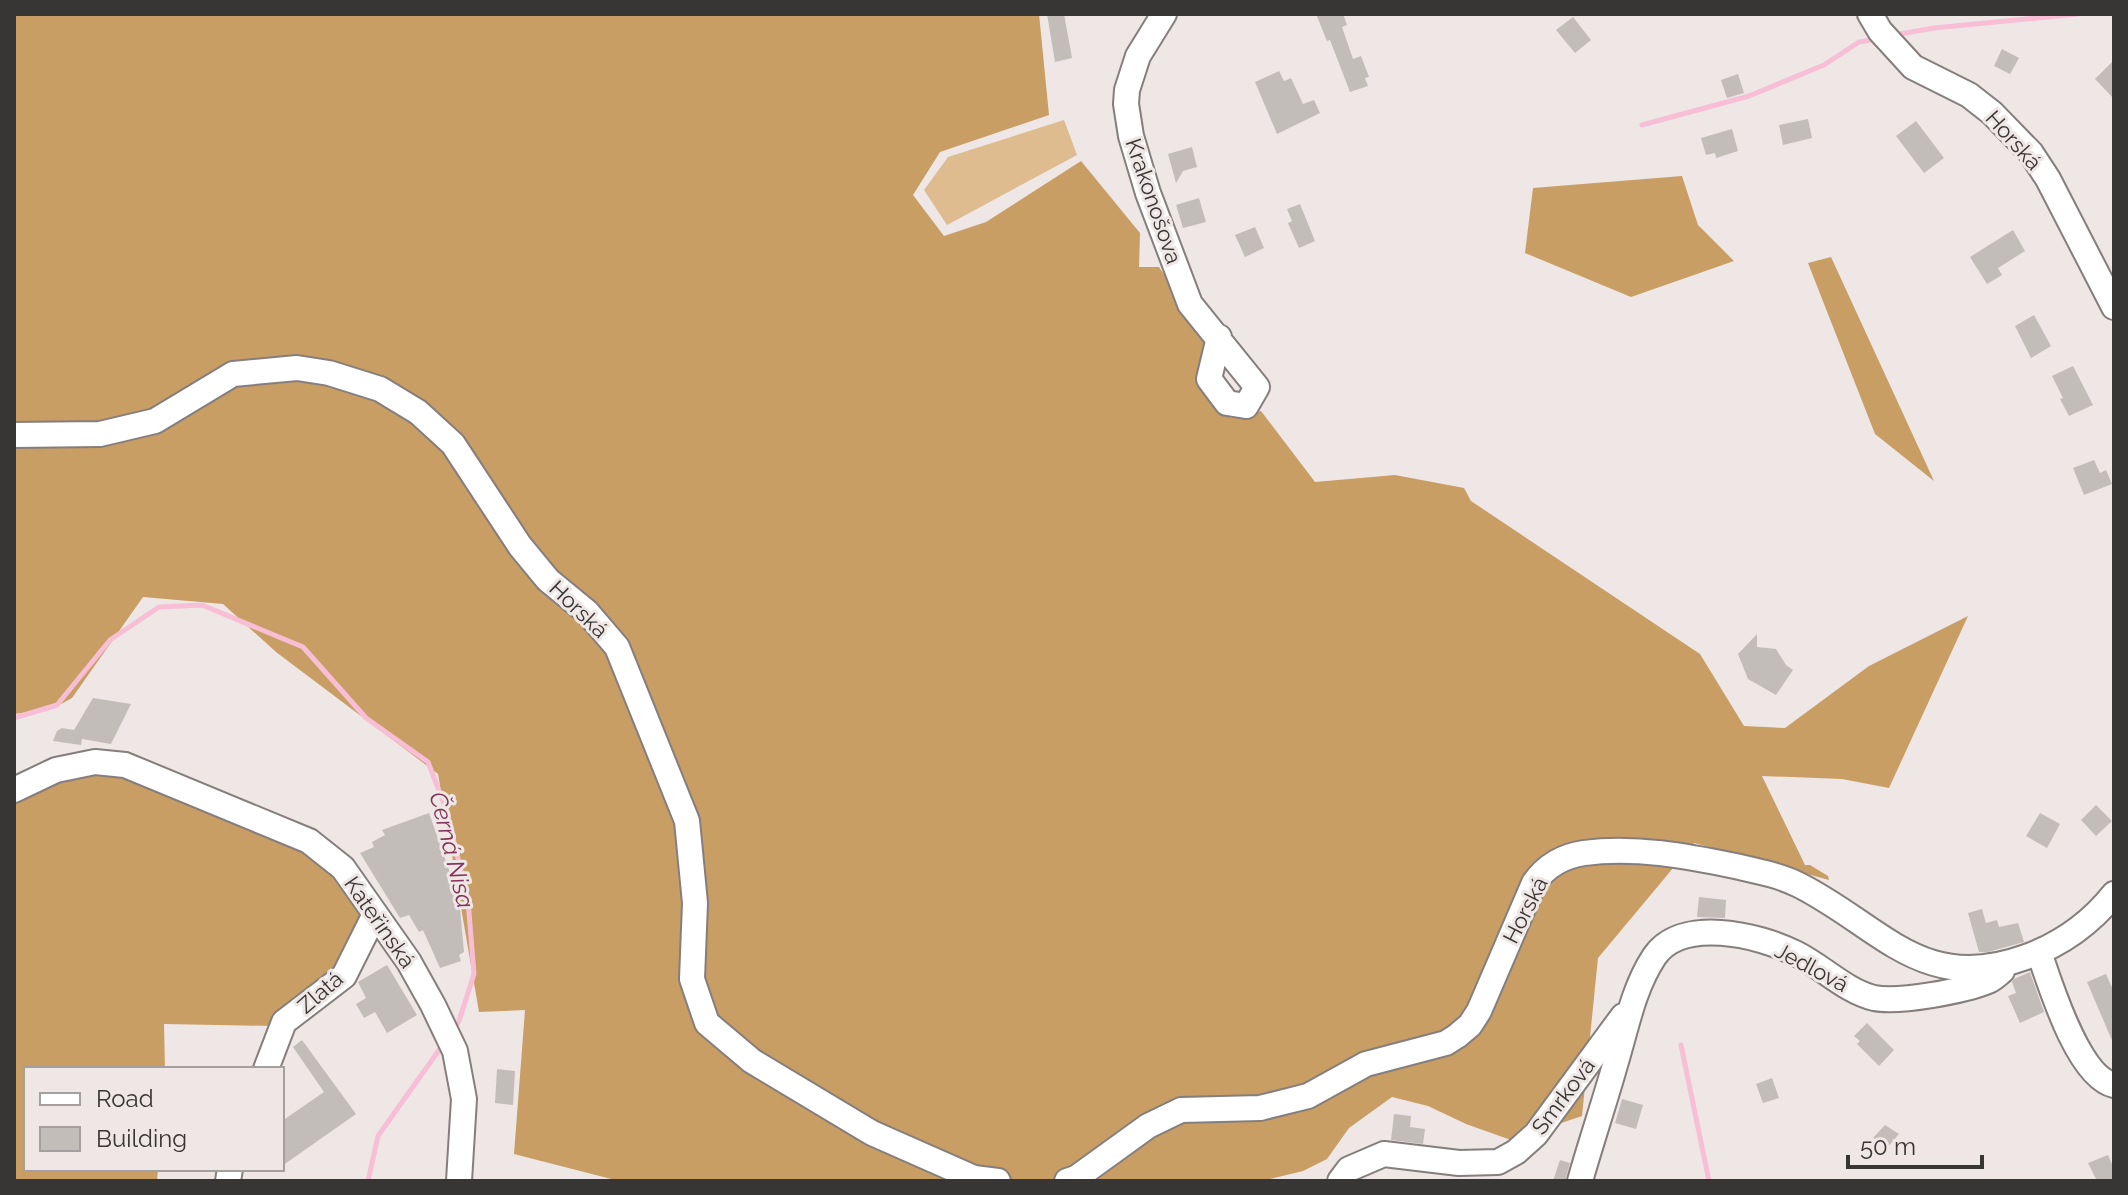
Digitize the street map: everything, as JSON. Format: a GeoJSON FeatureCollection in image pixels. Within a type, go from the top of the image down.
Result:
{"type":"FeatureCollection","features":[{"type":"Feature","properties":{"kind":"street","name":"Krakonošova"},"geometry":{"type":"LineString","coordinates":[[1164,14],[1138,56],[1127,90],[1131,136],[1148,193],[1190,304],[1219,337]]}},
{"type":"Feature","properties":{"kind":"street","name":"Horská"},"geometry":{"type":"LineString","coordinates":[[1870,14],[1886,39],[1913,67],[1969,95],[1992,113],[2031,153],[2048,179],[2114,307]]}},
{"type":"Feature","properties":{"kind":"street","name":"Horská"},"geometry":{"type":"LineString","coordinates":[[14,435],[100,434],[155,421],[233,374],[297,368],[329,373],[380,389],[418,412],[453,444],[520,546],[548,580],[587,612],[617,647],[687,821],[695,903],[692,979],[707,1023],[752,1061],[872,1133],[974,1178],[998,1181]]}},
{"type":"Feature","properties":{"kind":"street","name":"Kateřinská"},"geometry":{"type":"LineString","coordinates":[[14,790],[56,770],[95,762],[125,765],[309,841],[343,868],[409,962],[455,1051],[464,1099],[459,1181]]}},
{"type":"Feature","properties":{"kind":"street","name":"Horská"},"geometry":{"type":"LineString","coordinates":[[1067,1181],[1076,1178],[1148,1126],[1181,1110],[1260,1108],[1308,1096],[1366,1064],[1436,1046],[1457,1036],[1470,1025],[1479,1011],[1542,871],[1583,853],[1614,851],[1683,856],[1767,874],[1796,883],[1882,938],[1935,964],[1967,969],[2014,961],[2039,952],[2075,932],[2097,914],[2114,894]]}},
{"type":"Feature","properties":{"kind":"street","name":"Zlatá"},"geometry":{"type":"LineString","coordinates":[[267,1067],[284,1022],[344,976],[375,914]]}},
{"type":"Feature","properties":{"kind":"street","name":"Jedlová"},"geometry":{"type":"LineString","coordinates":[[1580,1181],[1634,1001],[1655,956],[1667,943],[1691,934],[1741,935],[1791,951],[1861,993],[1898,1000],[1963,989],[1991,980],[2014,961]]}},
{"type":"Feature","properties":{"kind":"street"},"geometry":{"type":"LineString","coordinates":[[2039,952],[2063,1021],[2092,1070],[2114,1085]]}},
{"type":"Feature","properties":{"kind":"street","name":"Smrková"},"geometry":{"type":"LineString","coordinates":[[1340,1181],[1349,1169],[1384,1154],[1459,1163],[1498,1162],[1516,1152],[1536,1134],[1634,1001]]}},
{"type":"Feature","properties":{"kind":"shaded area"},"geometry":{"type":"Polygon","coordinates":[[[14,14],[1039,14],[1049,115],[940,152],[913,195],[944,236],[986,222],[1081,161],[1140,233],[1139,267],[1159,267],[1204,334],[1205,387],[1231,418],[1261,411],[1315,482],[1395,475],[1464,488],[1471,501],[1700,654],[1744,726],[1785,728],[1869,666],[1968,616],[1889,788],[1842,779],[1762,776],[1805,865],[1828,876],[1829,880],[1694,843],[1598,958],[1582,1116],[1511,1140],[1428,1106],[1392,1097],[1349,1128],[1327,1159],[1303,1171],[1262,1181],[619,1181],[514,1154],[525,1010],[479,1012],[438,774],[276,652],[223,604],[143,597],[72,698],[52,709],[14,714],[14,14]]]}},
{"type":"Feature","properties":{"kind":"shaded area"},"geometry":{"type":"Polygon","coordinates":[[[1064,120],[1077,155],[947,225],[924,190],[948,157],[1064,120]]]}},
{"type":"Feature","properties":{"kind":"shaded area"},"geometry":{"type":"Polygon","coordinates":[[[1682,176],[1698,225],[1734,261],[1631,297],[1525,253],[1533,188],[1682,176]]]}},
{"type":"Feature","properties":{"kind":"shaded area"},"geometry":{"type":"Polygon","coordinates":[[[1831,257],[1934,481],[1875,434],[1808,263],[1831,257]]]}},
{"type":"Feature","properties":{"kind":"shaded area"},"geometry":{"type":"Polygon","coordinates":[[[95,772],[123,774],[304,849],[336,875],[362,906],[355,944],[339,973],[276,1026],[164,1024],[165,1067],[24,1067],[24,1171],[158,1171],[157,1181],[14,1181],[14,800],[59,779],[95,772]]]}},
{"type":"Feature","properties":{"kind":"building"},"geometry":{"type":"Polygon","coordinates":[[[1047,14],[1064,14],[1072,58],[1055,62],[1047,14]]]}},
{"type":"Feature","properties":{"kind":"building"},"geometry":{"type":"Polygon","coordinates":[[[1316,14],[1343,14],[1347,25],[1342,27],[1353,59],[1361,56],[1369,77],[1365,78],[1368,86],[1350,92],[1330,40],[1327,41],[1316,14]]]}},
{"type":"Feature","properties":{"kind":"building"},"geometry":{"type":"Polygon","coordinates":[[[1573,17],[1591,40],[1575,53],[1556,30],[1573,17]]]}},
{"type":"Feature","properties":{"kind":"building"},"geometry":{"type":"Polygon","coordinates":[[[2002,49],[2019,58],[2010,74],[1994,66],[2002,49]]]}},
{"type":"Feature","properties":{"kind":"building"},"geometry":{"type":"Polygon","coordinates":[[[2114,60],[2114,99],[2095,79],[2114,60]]]}},
{"type":"Feature","properties":{"kind":"building"},"geometry":{"type":"Polygon","coordinates":[[[1279,71],[1284,81],[1291,78],[1303,104],[1314,100],[1320,113],[1277,134],[1255,82],[1279,71]]]}},
{"type":"Feature","properties":{"kind":"building"},"geometry":{"type":"Polygon","coordinates":[[[1738,74],[1744,93],[1727,98],[1721,80],[1738,74]]]}},
{"type":"Feature","properties":{"kind":"building"},"geometry":{"type":"Polygon","coordinates":[[[1808,119],[1812,138],[1783,145],[1779,125],[1808,119]]]}},
{"type":"Feature","properties":{"kind":"building"},"geometry":{"type":"Polygon","coordinates":[[[1916,121],[1944,158],[1924,173],[1896,136],[1916,121]]]}},
{"type":"Feature","properties":{"kind":"building"},"geometry":{"type":"Polygon","coordinates":[[[1732,129],[1738,151],[1716,158],[1715,153],[1706,155],[1701,138],[1732,129]]]}},
{"type":"Feature","properties":{"kind":"building"},"geometry":{"type":"Polygon","coordinates":[[[1192,147],[1197,167],[1183,171],[1176,183],[1168,154],[1192,147]]]}},
{"type":"Feature","properties":{"kind":"building"},"geometry":{"type":"Polygon","coordinates":[[[1199,198],[1206,222],[1183,228],[1176,205],[1199,198]]]}},
{"type":"Feature","properties":{"kind":"building"},"geometry":{"type":"Polygon","coordinates":[[[1300,204],[1315,241],[1299,248],[1288,223],[1292,221],[1287,209],[1300,204]]]}},
{"type":"Feature","properties":{"kind":"building"},"geometry":{"type":"Polygon","coordinates":[[[1255,227],[1264,248],[1245,257],[1235,235],[1255,227]]]}},
{"type":"Feature","properties":{"kind":"building"},"geometry":{"type":"Polygon","coordinates":[[[2013,230],[2025,251],[1998,268],[2002,275],[1987,284],[1970,257],[2013,230]]]}},
{"type":"Feature","properties":{"kind":"building"},"geometry":{"type":"Polygon","coordinates":[[[2034,315],[2051,346],[2031,358],[2015,326],[2034,315]]]}},
{"type":"Feature","properties":{"kind":"building"},"geometry":{"type":"Polygon","coordinates":[[[2073,366],[2093,405],[2069,416],[2052,376],[2073,366]]]}},
{"type":"Feature","properties":{"kind":"building"},"geometry":{"type":"Polygon","coordinates":[[[2094,460],[2100,473],[2106,470],[2112,484],[2084,495],[2073,468],[2094,460]]]}},
{"type":"Feature","properties":{"kind":"building"},"geometry":{"type":"Polygon","coordinates":[[[1757,634],[1757,647],[1776,649],[1793,670],[1776,695],[1748,679],[1738,654],[1757,634]]]}},
{"type":"Feature","properties":{"kind":"building"},"geometry":{"type":"Polygon","coordinates":[[[93,698],[131,704],[111,744],[82,739],[81,745],[53,741],[57,731],[62,728],[74,730],[93,698]]]}},
{"type":"Feature","properties":{"kind":"building"},"geometry":{"type":"Polygon","coordinates":[[[2096,805],[2112,821],[2096,836],[2081,820],[2096,805]]]}},
{"type":"Feature","properties":{"kind":"building"},"geometry":{"type":"Polygon","coordinates":[[[429,813],[459,898],[464,952],[459,955],[461,961],[440,968],[423,930],[419,932],[409,915],[400,918],[360,853],[374,847],[372,842],[385,835],[382,830],[429,813]]]}},
{"type":"Feature","properties":{"kind":"building"},"geometry":{"type":"Polygon","coordinates":[[[2040,813],[2060,824],[2047,848],[2026,836],[2040,813]]]}},
{"type":"Feature","properties":{"kind":"building"},"geometry":{"type":"Polygon","coordinates":[[[1699,897],[1726,900],[1725,918],[1697,917],[1699,897]]]}},
{"type":"Feature","properties":{"kind":"building"},"geometry":{"type":"Polygon","coordinates":[[[1982,909],[1986,923],[1997,920],[1999,927],[2018,923],[2024,942],[1979,952],[1968,913],[1982,909]]]}},
{"type":"Feature","properties":{"kind":"building"},"geometry":{"type":"Polygon","coordinates":[[[387,965],[417,1015],[387,1033],[375,1012],[364,1018],[356,1004],[366,998],[358,982],[387,965]]]}},
{"type":"Feature","properties":{"kind":"building"},"geometry":{"type":"Polygon","coordinates":[[[2030,972],[2044,1012],[2020,1023],[2008,996],[2016,993],[2012,982],[2014,979],[2030,972]]]}},
{"type":"Feature","properties":{"kind":"building"},"geometry":{"type":"Polygon","coordinates":[[[2106,974],[2114,992],[2114,1045],[2087,982],[2106,974]]]}},
{"type":"Feature","properties":{"kind":"building"},"geometry":{"type":"Polygon","coordinates":[[[1867,1023],[1894,1050],[1879,1066],[1857,1044],[1860,1041],[1854,1036],[1867,1023]]]}},
{"type":"Feature","properties":{"kind":"building"},"geometry":{"type":"Polygon","coordinates":[[[302,1040],[356,1114],[284,1165],[284,1120],[324,1092],[293,1047],[302,1040]]]}},
{"type":"Feature","properties":{"kind":"building"},"geometry":{"type":"Polygon","coordinates":[[[497,1069],[515,1071],[513,1105],[495,1103],[497,1069]]]}},
{"type":"Feature","properties":{"kind":"building"},"geometry":{"type":"Polygon","coordinates":[[[1772,1078],[1779,1098],[1763,1103],[1756,1084],[1772,1078]]]}},
{"type":"Feature","properties":{"kind":"building"},"geometry":{"type":"Polygon","coordinates":[[[1622,1099],[1643,1105],[1636,1129],[1615,1123],[1622,1099]]]}},
{"type":"Feature","properties":{"kind":"building"},"geometry":{"type":"Polygon","coordinates":[[[1394,1114],[1411,1116],[1410,1127],[1425,1129],[1423,1144],[1391,1140],[1394,1114]]]}},
{"type":"Feature","properties":{"kind":"building"},"geometry":{"type":"Polygon","coordinates":[[[1885,1125],[1899,1134],[1887,1148],[1873,1138],[1885,1125]]]}},
{"type":"Feature","properties":{"kind":"building"},"geometry":{"type":"Polygon","coordinates":[[[2108,1155],[2114,1169],[2114,1181],[2097,1181],[2088,1163],[2108,1155]]]}},
{"type":"Feature","properties":{"kind":"building"},"geometry":{"type":"Polygon","coordinates":[[[1560,1160],[1570,1163],[1565,1181],[1553,1181],[1560,1160]]]}},
{"type":"Feature","properties":{"kind":"waterway"},"geometry":{"type":"LineString","coordinates":[[1894,35],[1934,28],[2078,14]]}},
{"type":"Feature","properties":{"kind":"waterway"},"geometry":{"type":"LineString","coordinates":[[1642,125],[1749,96],[1824,65],[1859,42],[1876,39]]}},
{"type":"Feature","properties":{"kind":"waterway","name":"Černá Nisa"},"geometry":{"type":"LineString","coordinates":[[14,718],[57,705],[110,640],[159,607],[202,605],[303,647],[366,718],[428,762],[446,809],[468,900],[474,974],[454,1029]]}},
{"type":"Feature","properties":{"kind":"waterway","name":"Černá Nisa"},"geometry":{"type":"LineString","coordinates":[[368,1181],[378,1136],[444,1043]]}},
{"type":"Feature","properties":{"kind":"waterway"},"geometry":{"type":"LineString","coordinates":[[1681,1045],[1709,1181]]}}]}
